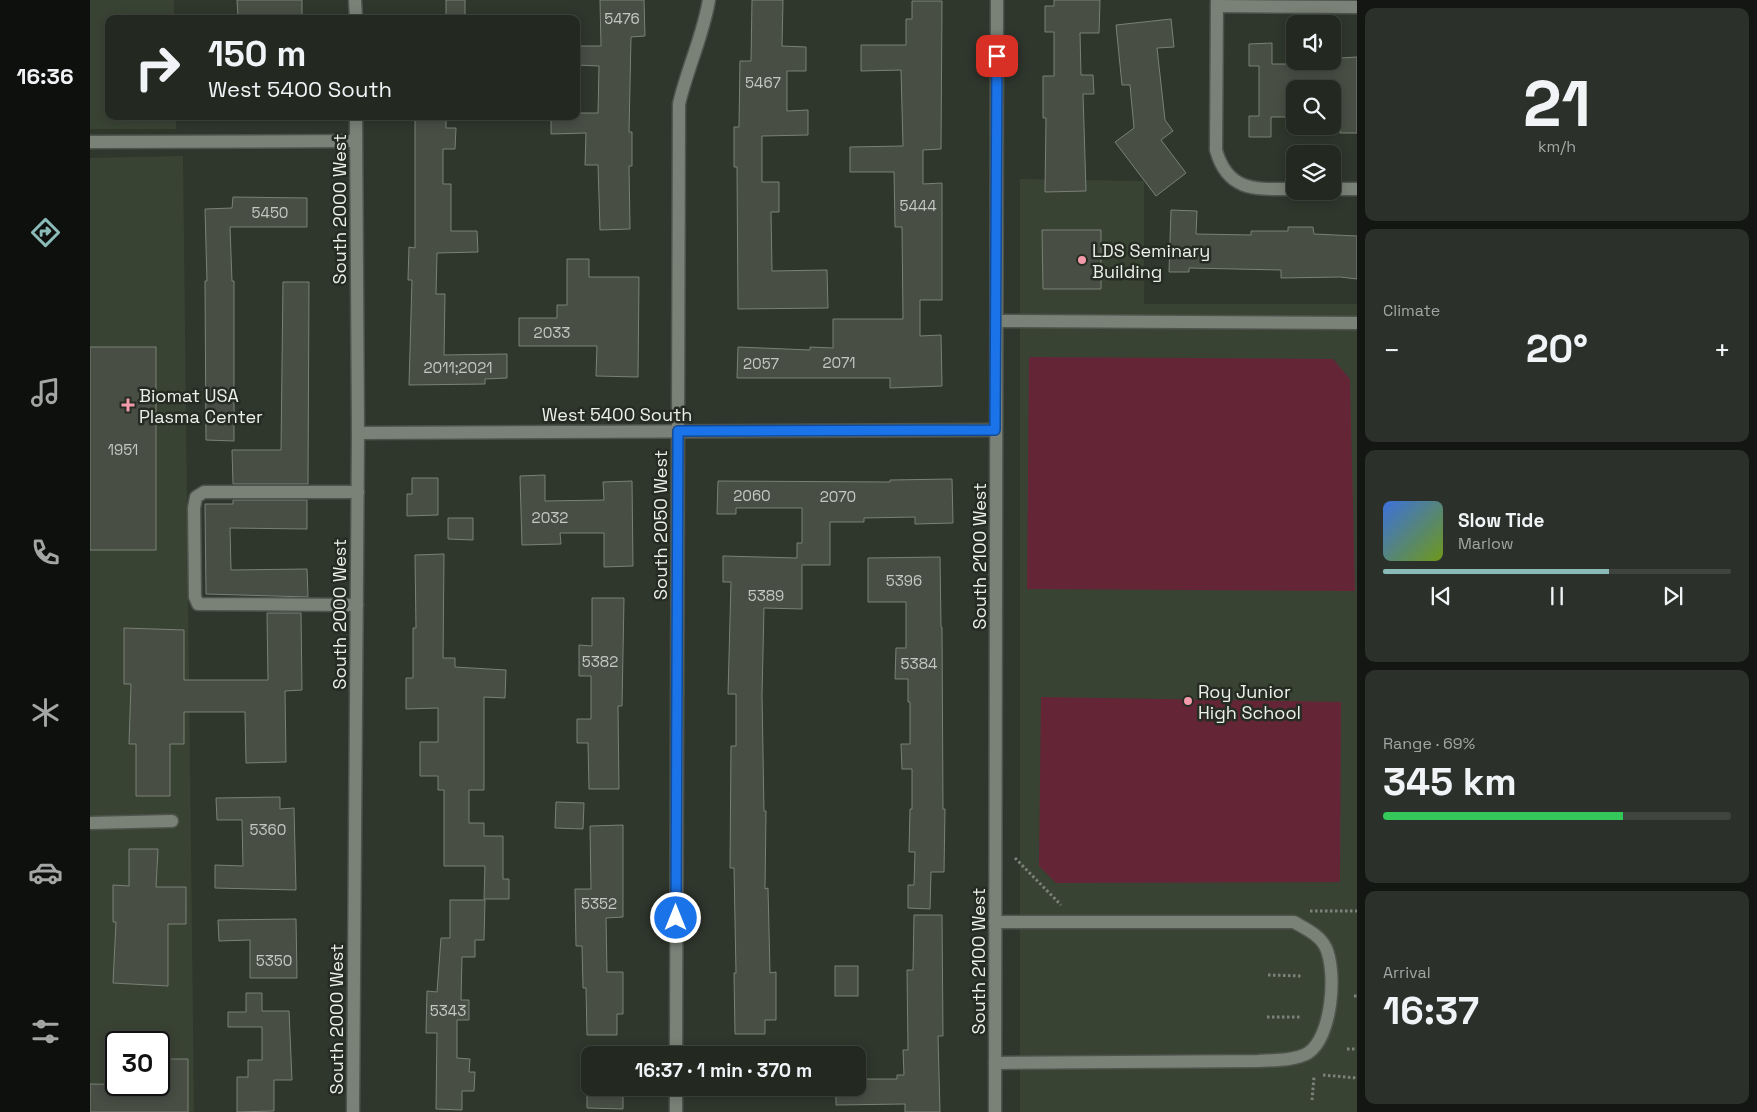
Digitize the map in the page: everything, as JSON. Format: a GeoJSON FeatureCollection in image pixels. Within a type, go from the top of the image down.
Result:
{"type":"FeatureCollection","features":[{"type":"Feature","properties":{"kind":"street"},"geometry":{"type":"LineString","coordinates":[[355,0],[356,15]]}},
{"type":"Feature","properties":{"kind":"street","name":"South 2050 West"},"geometry":{"type":"LineString","coordinates":[[676,1046],[679,104],[685,76],[706,22],[709,0]]}},
{"type":"Feature","properties":{"kind":"street","name":"South 2100 West"},"geometry":{"type":"LineString","coordinates":[[995,1112],[997,0]]}},
{"type":"Feature","properties":{"kind":"street"},"geometry":{"type":"LineString","coordinates":[[1286,189],[1243,186],[1229,176],[1221,165],[1216,150],[1217,3],[1357,7]]}},
{"type":"Feature","properties":{"kind":"street","name":"South 2000 West"},"geometry":{"type":"LineString","coordinates":[[353,1112],[358,492],[356,120]]}},
{"type":"Feature","properties":{"kind":"street"},"geometry":{"type":"LineString","coordinates":[[90,142],[356,141]]}},
{"type":"Feature","properties":{"kind":"street"},"geometry":{"type":"LineString","coordinates":[[1341,189],[1357,189]]}},
{"type":"Feature","properties":{"kind":"street"},"geometry":{"type":"LineString","coordinates":[[997,321],[1357,322]]}},
{"type":"Feature","properties":{"kind":"street","name":"West 5400 South"},"geometry":{"type":"LineString","coordinates":[[358,433],[995,430]]}},
{"type":"Feature","properties":{"kind":"street"},"geometry":{"type":"LineString","coordinates":[[357,605],[198,604],[195,597],[194,508],[196,497],[204,492],[358,492]]}},
{"type":"Feature","properties":{"kind":"street"},"geometry":{"type":"LineString","coordinates":[[90,823],[172,821]]}},
{"type":"Feature","properties":{"kind":"street"},"geometry":{"type":"LineString","coordinates":[[995,1063],[1284,1059],[1308,1053],[1324,1034],[1330,1010],[1331,966],[1326,947],[1314,933],[1294,922],[996,922]]}},
{"type":"Feature","properties":{"kind":"street"},"geometry":{"type":"LineString","coordinates":[[676,1096],[676,1112]]}},
{"type":"Feature","properties":{"kind":"path"},"geometry":{"type":"LineString","coordinates":[[1016,858],[1067,911]]}},
{"type":"Feature","properties":{"kind":"path"},"geometry":{"type":"LineString","coordinates":[[1307,911],[1357,911]]}},
{"type":"Feature","properties":{"kind":"path"},"geometry":{"type":"LineString","coordinates":[[1268,975],[1302,976]]}},
{"type":"Feature","properties":{"kind":"path"},"geometry":{"type":"LineString","coordinates":[[1267,1017],[1302,1017]]}},
{"type":"Feature","properties":{"kind":"path"},"geometry":{"type":"LineString","coordinates":[[1347,1049],[1357,1049]]}},
{"type":"Feature","properties":{"kind":"path"},"geometry":{"type":"LineString","coordinates":[[1323,1075],[1357,1078]]}},
{"type":"Feature","properties":{"kind":"path"},"geometry":{"type":"LineString","coordinates":[[1312,1100],[1314,1077]]}},
{"type":"Feature","properties":{"kind":"shaded area"},"geometry":{"type":"Polygon","coordinates":[[[90,0],[174,0],[174,15],[105,15],[105,120],[176,120],[176,129],[90,129],[90,0]]]}},
{"type":"Feature","properties":{"kind":"shaded area"},"geometry":{"type":"Polygon","coordinates":[[[183,156],[194,1112],[90,1112],[90,158],[183,156]]]}},
{"type":"Feature","properties":{"kind":"shaded area","name":"Roy Junior High School"},"geometry":{"type":"Polygon","coordinates":[[[1020,179],[1144,181],[1144,304],[1357,304],[1357,1112],[1020,1112],[1020,179]]]}},
{"type":"Feature","properties":{"kind":"shaded area"},"geometry":{"type":"Polygon","coordinates":[[[1029,357],[1333,359],[1350,379],[1355,591],[1027,589],[1029,357]]]}},
{"type":"Feature","properties":{"kind":"shaded area"},"geometry":{"type":"Polygon","coordinates":[[[1041,697],[1341,702],[1340,882],[1056,883],[1039,866],[1041,697]]]}},
{"type":"Feature","properties":{"kind":"building"},"geometry":{"type":"Polygon","coordinates":[[[237,0],[302,0],[302,15],[238,15],[237,0]]]}},
{"type":"Feature","properties":{"kind":"building"},"geometry":{"type":"Polygon","coordinates":[[[446,0],[465,0],[465,15],[446,15],[446,0]]]}},
{"type":"Feature","properties":{"kind":"building"},"geometry":{"type":"Polygon","coordinates":[[[600,0],[644,0],[645,36],[631,37],[629,132],[632,132],[632,166],[629,166],[630,229],[600,230],[598,165],[585,165],[586,133],[551,134],[551,120],[580,120],[580,113],[598,113],[599,66],[580,65],[580,46],[601,46],[600,0]]]}},
{"type":"Feature","properties":{"kind":"building"},"geometry":{"type":"Polygon","coordinates":[[[752,0],[783,0],[782,46],[806,47],[806,71],[787,71],[787,111],[808,110],[808,135],[762,136],[762,182],[779,182],[779,212],[771,212],[772,271],[827,270],[828,308],[738,309],[737,167],[734,167],[734,127],[739,127],[740,61],[751,61],[752,0]]]}},
{"type":"Feature","properties":{"kind":"building"},"geometry":{"type":"Polygon","coordinates":[[[1054,0],[1100,0],[1099,33],[1080,33],[1081,75],[1093,75],[1094,94],[1083,94],[1086,191],[1045,192],[1046,118],[1043,118],[1043,76],[1054,76],[1054,32],[1045,32],[1045,6],[1054,6],[1054,0]]]}},
{"type":"Feature","properties":{"kind":"building"},"geometry":{"type":"Polygon","coordinates":[[[912,1],[942,1],[941,149],[923,150],[923,184],[942,183],[942,300],[920,300],[920,336],[941,335],[942,386],[890,388],[890,378],[737,378],[738,347],[810,350],[810,347],[833,348],[833,319],[903,319],[902,227],[895,227],[894,172],[850,172],[850,147],[903,146],[901,70],[861,71],[861,45],[906,45],[906,19],[912,19],[912,1]]]}},
{"type":"Feature","properties":{"kind":"building"},"geometry":{"type":"Polygon","coordinates":[[[1171,19],[1174,47],[1157,48],[1165,120],[1173,131],[1161,140],[1186,173],[1156,196],[1115,142],[1134,128],[1130,85],[1122,85],[1116,25],[1171,19]]]}},
{"type":"Feature","properties":{"kind":"building"},"geometry":{"type":"Polygon","coordinates":[[[1272,43],[1272,64],[1286,64],[1286,70],[1341,70],[1341,58],[1357,57],[1357,133],[1341,133],[1341,80],[1286,80],[1286,117],[1271,117],[1271,137],[1249,137],[1249,116],[1259,116],[1259,66],[1249,66],[1249,44],[1272,43]]]}},
{"type":"Feature","properties":{"kind":"building"},"geometry":{"type":"Polygon","coordinates":[[[415,120],[446,120],[446,128],[456,128],[455,149],[443,149],[443,184],[451,184],[451,231],[477,231],[478,252],[437,253],[436,294],[445,294],[444,355],[507,354],[507,378],[485,379],[485,384],[409,385],[412,280],[408,280],[409,247],[415,248],[415,120]]]}},
{"type":"Feature","properties":{"kind":"building"},"geometry":{"type":"Polygon","coordinates":[[[233,197],[307,198],[307,227],[230,227],[232,281],[234,281],[234,441],[206,440],[205,281],[207,281],[205,209],[232,208],[233,197]]]}},
{"type":"Feature","properties":{"kind":"building"},"geometry":{"type":"Polygon","coordinates":[[[1171,210],[1197,211],[1196,234],[1251,235],[1251,231],[1288,231],[1288,227],[1313,227],[1314,234],[1357,236],[1357,279],[1340,277],[1281,278],[1281,270],[1189,268],[1189,272],[1169,272],[1171,210]]]}},
{"type":"Feature","properties":{"kind":"building"},"geometry":{"type":"Polygon","coordinates":[[[1042,230],[1101,230],[1101,289],[1043,289],[1042,230]]]}},
{"type":"Feature","properties":{"kind":"building"},"geometry":{"type":"Polygon","coordinates":[[[567,259],[589,259],[589,277],[639,277],[638,377],[596,376],[597,346],[519,346],[519,318],[557,318],[557,305],[567,305],[567,259]]]}},
{"type":"Feature","properties":{"kind":"building"},"geometry":{"type":"Polygon","coordinates":[[[283,282],[309,282],[308,484],[233,484],[232,450],[281,450],[283,282]]]}},
{"type":"Feature","properties":{"kind":"building"},"geometry":{"type":"Polygon","coordinates":[[[90,347],[156,347],[156,550],[90,550],[90,347]]]}},
{"type":"Feature","properties":{"kind":"building"},"geometry":{"type":"Polygon","coordinates":[[[545,475],[545,501],[604,500],[603,482],[632,481],[633,566],[604,567],[604,533],[560,533],[561,544],[522,545],[520,476],[545,475]]]}},
{"type":"Feature","properties":{"kind":"building"},"geometry":{"type":"Polygon","coordinates":[[[412,478],[438,478],[438,515],[407,516],[407,494],[412,494],[412,478]]]}},
{"type":"Feature","properties":{"kind":"building"},"geometry":{"type":"Polygon","coordinates":[[[952,479],[953,523],[915,524],[915,517],[864,518],[864,522],[830,522],[830,565],[802,565],[802,609],[764,608],[762,695],[764,811],[766,811],[765,889],[768,888],[770,973],[776,972],[776,1020],[765,1020],[765,1034],[735,1034],[734,868],[730,868],[731,746],[736,746],[736,694],[728,694],[731,582],[723,582],[723,556],[797,558],[797,543],[802,543],[802,508],[736,508],[736,514],[717,514],[718,481],[890,482],[890,480],[952,479]]]}},
{"type":"Feature","properties":{"kind":"building"},"geometry":{"type":"Polygon","coordinates":[[[233,500],[307,500],[307,529],[230,528],[231,570],[307,569],[308,597],[206,594],[205,504],[233,504],[233,500]]]}},
{"type":"Feature","properties":{"kind":"building"},"geometry":{"type":"Polygon","coordinates":[[[448,518],[473,518],[473,540],[448,539],[448,518]]]}},
{"type":"Feature","properties":{"kind":"building"},"geometry":{"type":"Polygon","coordinates":[[[444,554],[443,658],[455,658],[455,667],[506,670],[505,698],[484,697],[484,790],[469,790],[469,823],[484,823],[484,836],[503,836],[503,879],[509,879],[509,899],[484,899],[485,866],[444,866],[444,790],[438,790],[438,776],[420,776],[420,742],[438,742],[438,708],[406,709],[406,678],[413,678],[413,628],[416,628],[415,555],[444,554]]]}},
{"type":"Feature","properties":{"kind":"building"},"geometry":{"type":"Polygon","coordinates":[[[940,557],[943,809],[945,809],[944,872],[931,872],[930,909],[908,908],[908,885],[914,885],[915,852],[909,852],[912,769],[902,769],[901,744],[910,744],[910,702],[908,702],[908,679],[895,679],[896,648],[906,648],[906,602],[868,602],[868,558],[940,557]]]}},
{"type":"Feature","properties":{"kind":"building"},"geometry":{"type":"Polygon","coordinates":[[[592,598],[624,598],[622,706],[618,706],[619,789],[589,789],[588,743],[577,743],[577,719],[591,719],[591,676],[579,676],[579,645],[592,646],[592,598]]]}},
{"type":"Feature","properties":{"kind":"building"},"geometry":{"type":"Polygon","coordinates":[[[267,613],[301,613],[302,690],[285,691],[286,762],[246,763],[245,712],[184,712],[184,744],[170,744],[170,796],[136,796],[136,744],[129,744],[131,684],[124,684],[124,628],[184,630],[184,680],[268,680],[267,613]]]}},
{"type":"Feature","properties":{"kind":"building"},"geometry":{"type":"Polygon","coordinates":[[[280,797],[280,809],[294,808],[296,890],[215,888],[215,865],[243,866],[242,820],[217,820],[216,798],[280,797]]]}},
{"type":"Feature","properties":{"kind":"building"},"geometry":{"type":"Polygon","coordinates":[[[556,802],[584,803],[583,829],[555,828],[556,802]]]}},
{"type":"Feature","properties":{"kind":"building"},"geometry":{"type":"Polygon","coordinates":[[[623,825],[623,917],[606,918],[607,972],[623,972],[623,1014],[617,1014],[617,1035],[587,1035],[586,988],[583,988],[582,946],[576,946],[575,889],[591,889],[590,826],[623,825]]]}},
{"type":"Feature","properties":{"kind":"building"},"geometry":{"type":"Polygon","coordinates":[[[129,849],[158,849],[156,887],[186,887],[186,924],[168,924],[168,986],[113,983],[116,922],[113,922],[113,885],[129,886],[129,849]]]}},
{"type":"Feature","properties":{"kind":"building"},"geometry":{"type":"Polygon","coordinates":[[[450,900],[485,900],[484,940],[475,940],[475,957],[462,957],[461,1000],[469,1000],[469,1020],[457,1020],[457,1058],[470,1059],[469,1072],[475,1072],[474,1091],[462,1091],[462,1110],[436,1109],[437,1033],[426,1033],[427,991],[437,992],[441,938],[450,938],[450,900]]]}},
{"type":"Feature","properties":{"kind":"building"},"geometry":{"type":"Polygon","coordinates":[[[914,915],[942,915],[943,1036],[938,1036],[940,1112],[905,1112],[905,1104],[836,1105],[836,1096],[866,1096],[866,1079],[897,1079],[897,1075],[904,1075],[903,1050],[908,1050],[907,970],[913,970],[914,915]]]}},
{"type":"Feature","properties":{"kind":"building"},"geometry":{"type":"Polygon","coordinates":[[[296,919],[297,978],[250,978],[250,940],[219,941],[218,920],[296,919]]]}},
{"type":"Feature","properties":{"kind":"building"},"geometry":{"type":"Polygon","coordinates":[[[835,966],[858,966],[858,996],[835,996],[835,966]]]}},
{"type":"Feature","properties":{"kind":"building"},"geometry":{"type":"Polygon","coordinates":[[[246,993],[262,993],[262,1011],[289,1011],[292,1080],[274,1080],[274,1111],[237,1112],[237,1077],[248,1077],[248,1060],[262,1060],[262,1027],[228,1027],[228,1012],[246,1012],[246,993]]]}},
{"type":"Feature","properties":{"kind":"building"},"geometry":{"type":"Polygon","coordinates":[[[170,1059],[188,1059],[188,1112],[90,1112],[90,1084],[105,1084],[105,1096],[170,1096],[170,1059]]]}},
{"type":"Feature","properties":{"kind":"building"},"geometry":{"type":"Polygon","coordinates":[[[587,1096],[623,1096],[623,1109],[587,1108],[587,1096]]]}},
{"type":"Feature","properties":{"kind":"place","name":"LDS Seminary Building"},"geometry":{"type":"Point","coordinates":[1082,260]}},
{"type":"Feature","properties":{"kind":"place","name":"Biomat USA Plasma Center"},"geometry":{"type":"Point","coordinates":[128,405]}},
{"type":"Feature","properties":{"kind":"place","name":"Roy Junior High School"},"geometry":{"type":"Point","coordinates":[1188,701]}},
{"type":"Feature","properties":{"kind":"route"},"geometry":{"type":"LineString","coordinates":[[676,918],[678,431],[995,430],[997,56]]}}]}
